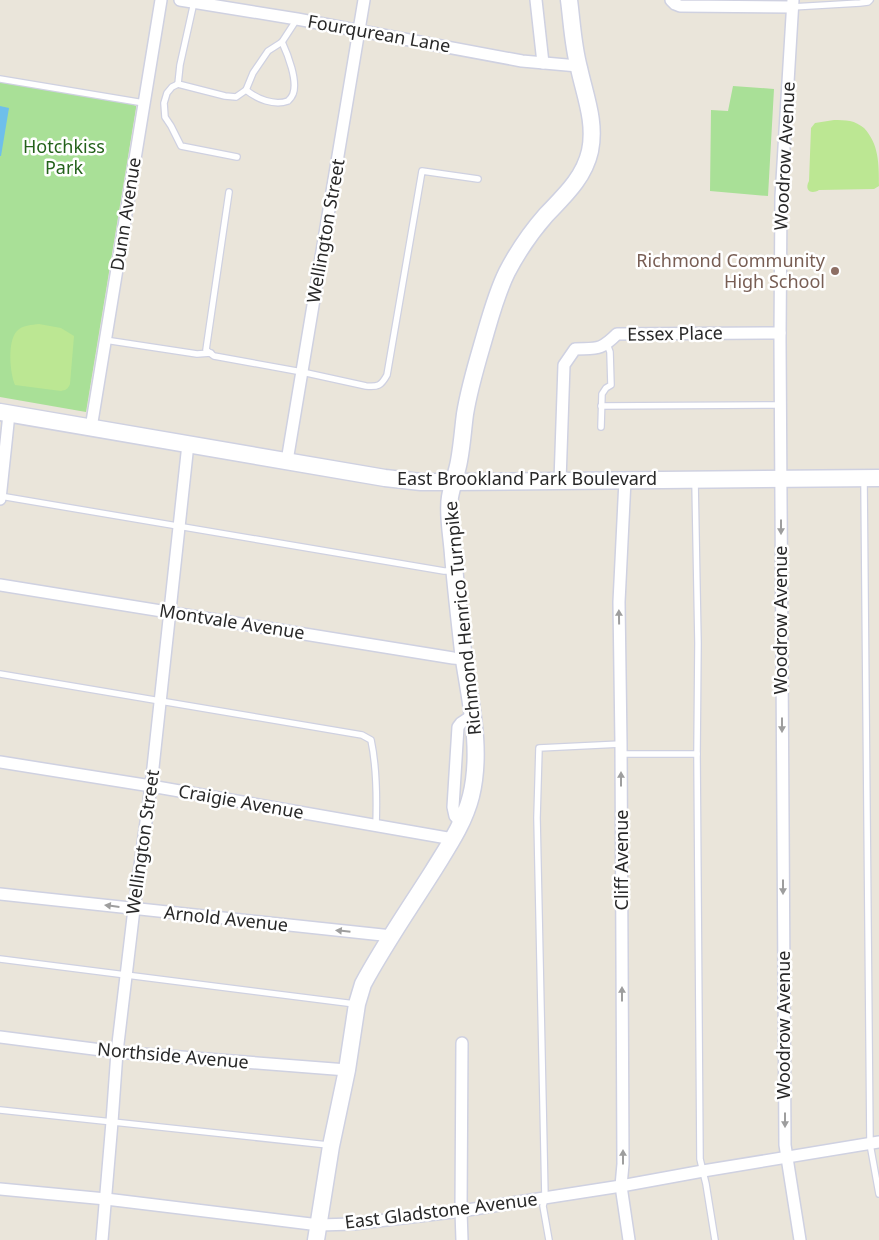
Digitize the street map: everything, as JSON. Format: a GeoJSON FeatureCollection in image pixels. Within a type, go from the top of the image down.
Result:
{"type":"FeatureCollection","features":[{"type":"Feature","properties":{"kind":"street","name":"Dunn Avenue"},"geometry":{"type":"LineString","coordinates":[[91,428],[161,0]]}},
{"type":"Feature","properties":{"kind":"street","name":"Fourqurean Lane"},"geometry":{"type":"LineString","coordinates":[[180,0],[297,19],[522,61],[578,66]]}},
{"type":"Feature","properties":{"kind":"street","name":"Wellington Street"},"geometry":{"type":"LineString","coordinates":[[287,462],[364,0]]}},
{"type":"Feature","properties":{"kind":"street"},"geometry":{"type":"LineString","coordinates":[[536,0],[543,62]]}},
{"type":"Feature","properties":{"kind":"street","name":"Richmond Henrico Turnpike"},"geometry":{"type":"LineString","coordinates":[[318,1233],[331,1146],[363,984],[453,840],[470,798],[476,750],[473,715],[464,659],[449,502],[460,458],[469,395],[499,292],[524,242],[572,187],[581,175],[588,159],[592,142],[592,128],[589,107],[578,66],[569,0]]}},
{"type":"Feature","properties":{"kind":"street"},"geometry":{"type":"LineString","coordinates":[[671,0],[680,6],[793,4]]}},
{"type":"Feature","properties":{"kind":"street","name":"Woodrow Avenue"},"geometry":{"type":"LineString","coordinates":[[793,4],[781,197],[780,479],[785,1135],[800,1240]]}},
{"type":"Feature","properties":{"kind":"street","name":"Essex Place"},"geometry":{"type":"LineString","coordinates":[[560,481],[564,365],[575,349],[600,348],[617,334],[780,332]]}},
{"type":"Feature","properties":{"kind":"street"},"geometry":{"type":"LineString","coordinates":[[0,497],[4,413]]}},
{"type":"Feature","properties":{"kind":"street","name":"East Brookland Park Boulevard"},"geometry":{"type":"LineString","coordinates":[[4,413],[408,481],[872,478]]}},
{"type":"Feature","properties":{"kind":"street","name":"Wellington Street"},"geometry":{"type":"LineString","coordinates":[[102,1240],[117,1052],[151,786],[188,444]]}},
{"type":"Feature","properties":{"kind":"street","name":"Cliff Avenue"},"geometry":{"type":"LineString","coordinates":[[625,480],[619,602],[624,1164],[621,1186],[629,1240]]}},
{"type":"Feature","properties":{"kind":"street","name":"Montvale Avenue"},"geometry":{"type":"LineString","coordinates":[[0,585],[464,659]]}},
{"type":"Feature","properties":{"kind":"street","name":"Craigie Avenue"},"geometry":{"type":"LineString","coordinates":[[0,762],[151,786],[453,840]]}},
{"type":"Feature","properties":{"kind":"street","name":"Arnold Avenue"},"geometry":{"type":"LineString","coordinates":[[0,894],[392,936]]}},
{"type":"Feature","properties":{"kind":"street","name":"Northside Avenue"},"geometry":{"type":"LineString","coordinates":[[0,1037],[117,1052],[347,1070]]}},
{"type":"Feature","properties":{"kind":"street"},"geometry":{"type":"LineString","coordinates":[[462,1043],[462,1240]]}},
{"type":"Feature","properties":{"kind":"street","name":"East Gladstone Avenue"},"geometry":{"type":"LineString","coordinates":[[0,1189],[106,1200],[318,1233],[353,1224],[544,1198],[874,1143]]}},
{"type":"Feature","properties":{"kind":"lane"},"geometry":{"type":"LineString","coordinates":[[793,4],[860,3],[870,0]]}},
{"type":"Feature","properties":{"kind":"lane"},"geometry":{"type":"LineString","coordinates":[[178,84],[180,65],[194,1]]}},
{"type":"Feature","properties":{"kind":"lane"},"geometry":{"type":"LineString","coordinates":[[237,157],[181,146],[165,117],[164,103],[167,93],[178,84],[236,97],[246,90],[253,73],[268,51],[282,42],[297,19]]}},
{"type":"Feature","properties":{"kind":"lane"},"geometry":{"type":"LineString","coordinates":[[246,90],[253,97],[264,100],[278,103],[288,101],[293,94],[294,85],[292,69],[282,42]]}},
{"type":"Feature","properties":{"kind":"lane"},"geometry":{"type":"LineString","coordinates":[[0,79],[144,103]]}},
{"type":"Feature","properties":{"kind":"lane"},"geometry":{"type":"LineString","coordinates":[[229,192],[206,350],[214,356],[375,387],[383,383],[387,375],[422,171],[478,179]]}},
{"type":"Feature","properties":{"kind":"lane"},"geometry":{"type":"LineString","coordinates":[[106,340],[197,354],[211,353]]}},
{"type":"Feature","properties":{"kind":"lane"},"geometry":{"type":"LineString","coordinates":[[600,427],[602,394],[611,385],[610,352],[607,344]]}},
{"type":"Feature","properties":{"kind":"lane"},"geometry":{"type":"LineString","coordinates":[[601,406],[781,405]]}},
{"type":"Feature","properties":{"kind":"lane"},"geometry":{"type":"LineString","coordinates":[[872,478],[874,1143],[879,1194]]}},
{"type":"Feature","properties":{"kind":"lane"},"geometry":{"type":"LineString","coordinates":[[695,480],[698,643],[700,1159],[715,1240]]}},
{"type":"Feature","properties":{"kind":"lane"},"geometry":{"type":"LineString","coordinates":[[0,497],[444,571],[455,571]]}},
{"type":"Feature","properties":{"kind":"lane"},"geometry":{"type":"LineString","coordinates":[[0,674],[362,736],[371,740],[374,754],[376,826]]}},
{"type":"Feature","properties":{"kind":"lane"},"geometry":{"type":"LineString","coordinates":[[549,1240],[543,1206],[537,818],[540,748],[621,749],[697,754]]}},
{"type":"Feature","properties":{"kind":"lane"},"geometry":{"type":"LineString","coordinates":[[0,959],[358,1004]]}},
{"type":"Feature","properties":{"kind":"lane"},"geometry":{"type":"LineString","coordinates":[[0,1110],[331,1146]]}},
{"type":"Feature","properties":{"kind":"green space","name":"Hotchkiss Park"},"geometry":{"type":"Polygon","coordinates":[[[0,81],[136,106],[86,412],[0,397],[0,81]]]}},
{"type":"Feature","properties":{"kind":"green space"},"geometry":{"type":"Polygon","coordinates":[[[733,86],[774,89],[768,196],[710,191],[711,110],[728,111],[733,86]]]}},
{"type":"Feature","properties":{"kind":"green space"},"geometry":{"type":"Polygon","coordinates":[[[834,120],[854,122],[864,128],[869,134],[877,155],[879,186],[874,189],[809,191],[807,187],[809,181],[811,128],[815,123],[834,120]]]}},
{"type":"Feature","properties":{"kind":"green space"},"geometry":{"type":"Polygon","coordinates":[[[39,324],[61,328],[74,336],[70,384],[64,390],[15,385],[10,357],[14,336],[22,328],[39,324]]]}},
{"type":"Feature","properties":{"kind":"water"},"geometry":{"type":"Polygon","coordinates":[[[0,106],[9,108],[1,156],[0,156],[0,106]]]}},
{"type":"Feature","properties":{"kind":"place","name":"Richmond Community High School"},"geometry":{"type":"Point","coordinates":[835,271]}}]}
